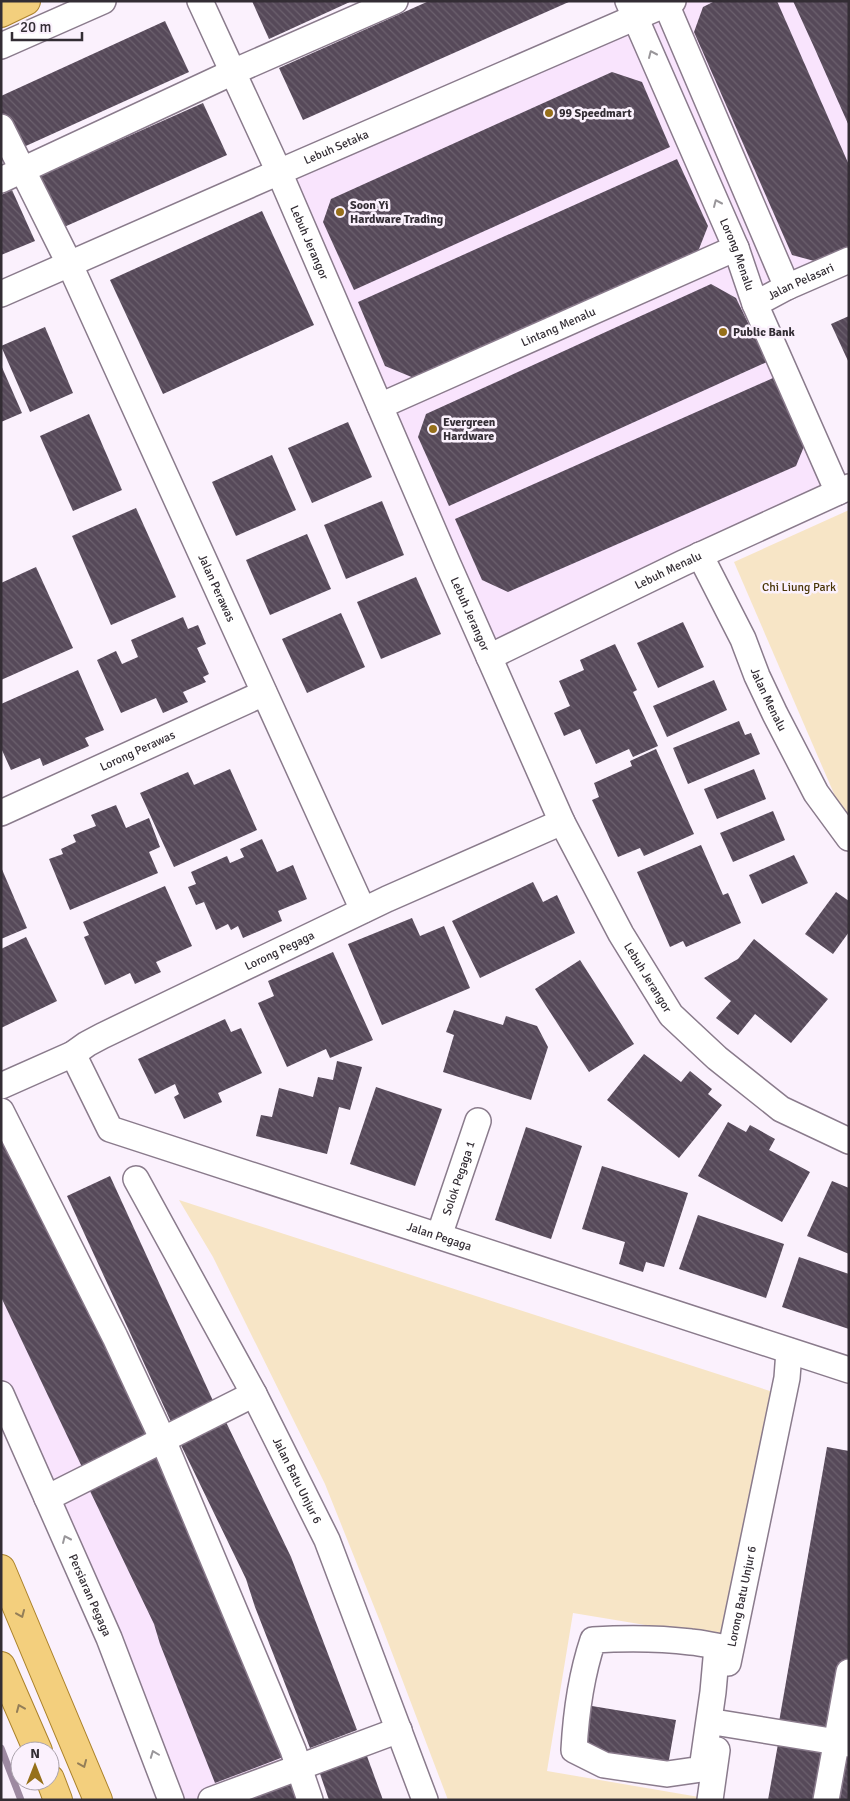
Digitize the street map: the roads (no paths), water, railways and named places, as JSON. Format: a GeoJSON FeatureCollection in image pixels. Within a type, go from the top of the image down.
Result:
{"type":"FeatureCollection","features":[{"type":"Feature","properties":{"kind":"main road"},"geometry":{"type":"LineString","coordinates":[[1,13],[26,1]]}},
{"type":"Feature","properties":{"kind":"main road"},"geometry":{"type":"LineString","coordinates":[[1,1569],[98,1800]]}},
{"type":"Feature","properties":{"kind":"main road"},"geometry":{"type":"LineString","coordinates":[[1,1666],[34,1741]]}},
{"type":"Feature","properties":{"kind":"street"},"geometry":{"type":"LineString","coordinates":[[1,46],[102,1]]}},
{"type":"Feature","properties":{"kind":"street","name":"Lebuh Jerangor"},"geometry":{"type":"LineString","coordinates":[[200,1],[279,172],[562,822],[621,934],[671,1015],[717,1058],[781,1109],[849,1141]]}},
{"type":"Feature","properties":{"kind":"street"},"geometry":{"type":"LineString","coordinates":[[12,175],[233,72],[395,1]]}},
{"type":"Feature","properties":{"kind":"street"},"geometry":{"type":"LineString","coordinates":[[670,3],[788,287]]}},
{"type":"Feature","properties":{"kind":"street","name":"Lebuh Setaka"},"geometry":{"type":"LineString","coordinates":[[1,294],[279,172],[632,9],[670,3]]}},
{"type":"Feature","properties":{"kind":"street","name":"Lorong Menalu"},"geometry":{"type":"LineString","coordinates":[[632,9],[736,248],[755,304],[843,489]]}},
{"type":"Feature","properties":{"kind":"street","name":"Jalan Perawas"},"geometry":{"type":"LineString","coordinates":[[1,127],[12,175],[70,265],[363,910]]}},
{"type":"Feature","properties":{"kind":"street","name":"Lintang Menalu"},"geometry":{"type":"LineString","coordinates":[[380,406],[736,248]]}},
{"type":"Feature","properties":{"kind":"street","name":"Jalan Pelasari"},"geometry":{"type":"LineString","coordinates":[[755,304],[849,260]]}},
{"type":"Feature","properties":{"kind":"street","name":"Lebuh Menalu"},"geometry":{"type":"LineString","coordinates":[[489,656],[843,489]]}},
{"type":"Feature","properties":{"kind":"street","name":"Jalan Menalu"},"geometry":{"type":"LineString","coordinates":[[700,555],[743,639],[768,699],[816,793],[849,838]]}},
{"type":"Feature","properties":{"kind":"street","name":"Lorong Perawas"},"geometry":{"type":"LineString","coordinates":[[6,811],[264,693]]}},
{"type":"Feature","properties":{"kind":"street","name":"Lorong Pegaga"},"geometry":{"type":"LineString","coordinates":[[1,1086],[73,1054],[102,1036],[363,910],[562,822]]}},
{"type":"Feature","properties":{"kind":"street","name":"Jalan Pegaga"},"geometry":{"type":"LineString","coordinates":[[73,1054],[110,1129],[849,1370]]}},
{"type":"Feature","properties":{"kind":"street"},"geometry":{"type":"LineString","coordinates":[[1,1111],[115,1337],[163,1440],[299,1767],[310,1800]]}},
{"type":"Feature","properties":{"kind":"street","name":"Solok Pegaga 1"},"geometry":{"type":"LineString","coordinates":[[439,1236],[478,1121]]}},
{"type":"Feature","properties":{"kind":"street","name":"Jalan Batu Unjur 6"},"geometry":{"type":"LineString","coordinates":[[136,1179],[254,1394],[327,1540],[425,1800]]}},
{"type":"Feature","properties":{"kind":"street","name":"Lorong Batu Unjur 6"},"geometry":{"type":"LineString","coordinates":[[710,1800],[720,1723],[724,1647],[785,1386],[789,1351]]}},
{"type":"Feature","properties":{"kind":"street","name":"Persiaran Pegaga"},"geometry":{"type":"LineString","coordinates":[[1,1394],[109,1638],[171,1800]]}},
{"type":"Feature","properties":{"kind":"street"},"geometry":{"type":"LineString","coordinates":[[47,1498],[254,1394]]}},
{"type":"Feature","properties":{"kind":"street"},"geometry":{"type":"LineString","coordinates":[[631,1638],[693,1642],[724,1647],[713,1692],[702,1769],[666,1774],[622,1768],[604,1765],[574,1750],[576,1718],[584,1668],[593,1640],[631,1638]]}},
{"type":"Feature","properties":{"kind":"street"},"geometry":{"type":"LineString","coordinates":[[826,1800],[842,1743],[849,1672]]}},
{"type":"Feature","properties":{"kind":"street"},"geometry":{"type":"LineString","coordinates":[[720,1723],[842,1743]]}},
{"type":"Feature","properties":{"kind":"street"},"geometry":{"type":"LineString","coordinates":[[212,1800],[399,1730]]}},
{"type":"Feature","properties":{"kind":"waterway"},"geometry":{"type":"LineString","coordinates":[[1,1748],[21,1800]]}},
{"type":"Feature","properties":{"kind":"place","name":"99 Speedmart"},"geometry":{"type":"Point","coordinates":[549,113]}},
{"type":"Feature","properties":{"kind":"place","name":"Soon Yi Hardware Trading"},"geometry":{"type":"Point","coordinates":[340,212]}},
{"type":"Feature","properties":{"kind":"place","name":"Public Bank"},"geometry":{"type":"Point","coordinates":[723,332]}},
{"type":"Feature","properties":{"kind":"place","name":"Evergreen Hardware"},"geometry":{"type":"Point","coordinates":[433,429]}},
{"type":"Feature","properties":{"kind":"park label","name":"Chi Liung Park"},"geometry":{"type":"Point","coordinates":[799,587]}}]}
